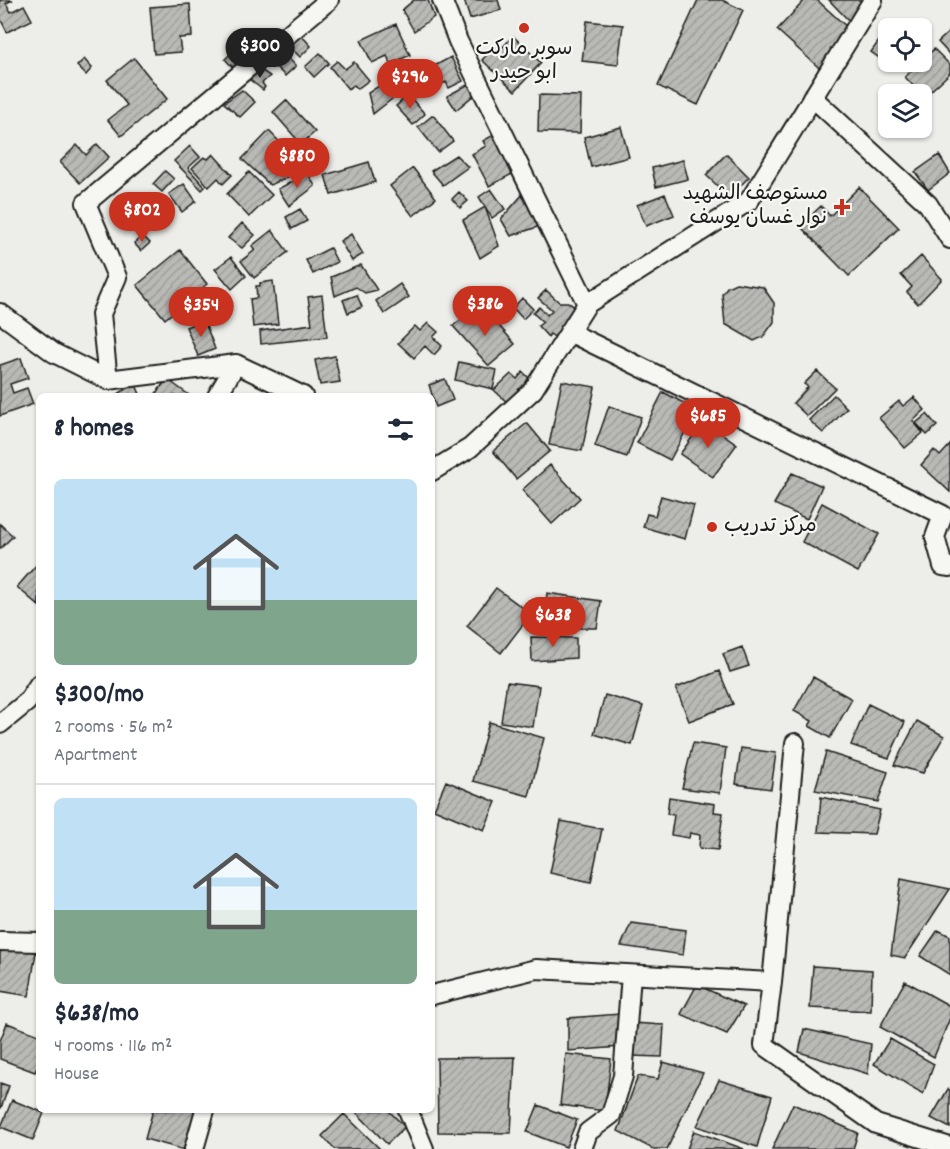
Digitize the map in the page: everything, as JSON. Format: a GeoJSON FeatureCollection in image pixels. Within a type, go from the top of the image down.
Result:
{"type":"FeatureCollection","features":[{"type":"Feature","properties":{"kind":"street"},"geometry":{"type":"LineString","coordinates":[[108,380],[101,314],[117,277],[86,203],[329,0]]}},
{"type":"Feature","properties":{"kind":"street"},"geometry":{"type":"LineString","coordinates":[[442,0],[458,41],[587,304]]}},
{"type":"Feature","properties":{"kind":"street"},"geometry":{"type":"LineString","coordinates":[[435,469],[470,448],[533,390],[587,304],[748,201],[873,0]]}},
{"type":"Feature","properties":{"kind":"street"},"geometry":{"type":"LineString","coordinates":[[812,97],[928,204],[950,239]]}},
{"type":"Feature","properties":{"kind":"street"},"geometry":{"type":"LineString","coordinates":[[0,313],[54,353],[108,380],[236,364],[297,393]]}},
{"type":"Feature","properties":{"kind":"street"},"geometry":{"type":"LineString","coordinates":[[569,332],[943,515],[935,537],[943,566],[950,567]]}},
{"type":"Feature","properties":{"kind":"street"},"geometry":{"type":"LineString","coordinates":[[218,393],[236,364]]}},
{"type":"Feature","properties":{"kind":"street"},"geometry":{"type":"LineString","coordinates":[[0,724],[27,702],[36,688]]}},
{"type":"Feature","properties":{"kind":"street"},"geometry":{"type":"LineString","coordinates":[[795,743],[764,1045],[876,1124],[950,1148]]}},
{"type":"Feature","properties":{"kind":"street"},"geometry":{"type":"LineString","coordinates":[[0,941],[36,942]]}},
{"type":"Feature","properties":{"kind":"street"},"geometry":{"type":"LineString","coordinates":[[435,994],[536,969],[772,982]]}},
{"type":"Feature","properties":{"kind":"street"},"geometry":{"type":"LineString","coordinates":[[582,1149],[588,1132],[611,1115],[623,1076],[631,975]]}},
{"type":"Feature","properties":{"kind":"street"},"geometry":{"type":"LineString","coordinates":[[195,1149],[204,1113]]}},
{"type":"Feature","properties":{"kind":"street"},"geometry":{"type":"LineString","coordinates":[[409,1113],[424,1149]]}},
{"type":"Feature","properties":{"kind":"building"},"geometry":{"type":"Polygon","coordinates":[[[0,0],[13,0],[6,3],[11,12],[24,5],[32,20],[7,32],[0,18],[0,0]]]}},
{"type":"Feature","properties":{"kind":"building"},"geometry":{"type":"Polygon","coordinates":[[[414,0],[428,0],[434,17],[414,31],[402,10],[414,0]]]}},
{"type":"Feature","properties":{"kind":"building"},"geometry":{"type":"Polygon","coordinates":[[[464,0],[498,0],[501,10],[470,19],[464,0]]]}},
{"type":"Feature","properties":{"kind":"building"},"geometry":{"type":"Polygon","coordinates":[[[698,0],[722,0],[743,10],[698,105],[658,86],[698,0]]]}},
{"type":"Feature","properties":{"kind":"building"},"geometry":{"type":"Polygon","coordinates":[[[805,0],[817,0],[860,39],[827,75],[777,30],[805,0]]]}},
{"type":"Feature","properties":{"kind":"building"},"geometry":{"type":"Polygon","coordinates":[[[829,0],[877,0],[852,24],[829,0]]]}},
{"type":"Feature","properties":{"kind":"building"},"geometry":{"type":"Polygon","coordinates":[[[190,4],[192,37],[179,38],[181,52],[154,54],[150,7],[190,4]]]}},
{"type":"Feature","properties":{"kind":"building"},"geometry":{"type":"Polygon","coordinates":[[[587,21],[623,25],[618,65],[582,61],[587,21]]]}},
{"type":"Feature","properties":{"kind":"building"},"geometry":{"type":"Polygon","coordinates":[[[396,24],[410,55],[391,64],[387,56],[372,63],[361,40],[396,24]]]}},
{"type":"Feature","properties":{"kind":"building"},"geometry":{"type":"Polygon","coordinates":[[[950,31],[950,55],[938,42],[950,31]]]}},
{"type":"Feature","properties":{"kind":"building"},"geometry":{"type":"Polygon","coordinates":[[[301,35],[311,46],[300,57],[289,46],[301,35]]]}},
{"type":"Feature","properties":{"kind":"building"},"geometry":{"type":"Polygon","coordinates":[[[513,36],[541,63],[515,91],[482,60],[498,43],[503,47],[513,36]]]}},
{"type":"Feature","properties":{"kind":"building"},"geometry":{"type":"Polygon","coordinates":[[[878,43],[878,57],[871,52],[878,43]]]}},
{"type":"Feature","properties":{"kind":"building"},"geometry":{"type":"Polygon","coordinates":[[[237,48],[249,61],[237,72],[225,59],[237,48]]]}},
{"type":"Feature","properties":{"kind":"building"},"geometry":{"type":"Polygon","coordinates":[[[934,49],[950,65],[950,73],[932,90],[932,84],[912,84],[905,77],[910,72],[932,72],[932,51],[934,49]]]}},
{"type":"Feature","properties":{"kind":"building"},"geometry":{"type":"Polygon","coordinates":[[[320,53],[329,63],[314,77],[305,67],[320,53]]]}},
{"type":"Feature","properties":{"kind":"building"},"geometry":{"type":"Polygon","coordinates":[[[285,55],[296,66],[285,76],[274,65],[285,55]]]}},
{"type":"Feature","properties":{"kind":"building"},"geometry":{"type":"Polygon","coordinates":[[[451,57],[463,81],[449,88],[446,82],[436,87],[427,70],[451,57]]]}},
{"type":"Feature","properties":{"kind":"building"},"geometry":{"type":"Polygon","coordinates":[[[134,58],[167,99],[121,136],[108,120],[127,105],[107,80],[134,58]]]}},
{"type":"Feature","properties":{"kind":"building"},"geometry":{"type":"Polygon","coordinates":[[[84,59],[92,68],[86,75],[77,66],[84,59]]]}},
{"type":"Feature","properties":{"kind":"building"},"geometry":{"type":"Polygon","coordinates":[[[337,61],[345,69],[354,62],[369,80],[357,89],[354,85],[348,89],[330,67],[337,61]]]}},
{"type":"Feature","properties":{"kind":"building"},"geometry":{"type":"Polygon","coordinates":[[[414,63],[421,76],[373,114],[368,93],[414,63]]]}},
{"type":"Feature","properties":{"kind":"building"},"geometry":{"type":"Polygon","coordinates":[[[259,69],[270,76],[262,83],[265,87],[263,90],[250,80],[259,69]]]}},
{"type":"Feature","properties":{"kind":"building"},"geometry":{"type":"Polygon","coordinates":[[[469,84],[475,94],[456,110],[447,96],[469,84]]]}},
{"type":"Feature","properties":{"kind":"building"},"geometry":{"type":"Polygon","coordinates":[[[242,90],[255,102],[240,117],[224,103],[242,90]]]}},
{"type":"Feature","properties":{"kind":"building"},"geometry":{"type":"Polygon","coordinates":[[[408,95],[425,114],[413,125],[396,106],[408,95]]]}},
{"type":"Feature","properties":{"kind":"building"},"geometry":{"type":"Polygon","coordinates":[[[539,95],[581,96],[580,133],[538,132],[539,95]]]}},
{"type":"Feature","properties":{"kind":"building"},"geometry":{"type":"Polygon","coordinates":[[[286,100],[315,132],[301,144],[273,112],[286,100]]]}},
{"type":"Feature","properties":{"kind":"building"},"geometry":{"type":"Polygon","coordinates":[[[433,115],[453,141],[438,152],[418,127],[433,115]]]}},
{"type":"Feature","properties":{"kind":"building"},"geometry":{"type":"Polygon","coordinates":[[[621,127],[629,157],[591,167],[584,137],[621,127]]]}},
{"type":"Feature","properties":{"kind":"building"},"geometry":{"type":"Polygon","coordinates":[[[269,131],[300,163],[288,177],[270,185],[242,159],[269,131]]]}},
{"type":"Feature","properties":{"kind":"building"},"geometry":{"type":"Polygon","coordinates":[[[497,133],[518,171],[489,186],[472,154],[486,146],[483,141],[497,133]]]}},
{"type":"Feature","properties":{"kind":"building"},"geometry":{"type":"Polygon","coordinates":[[[97,144],[109,157],[80,183],[60,162],[77,145],[86,155],[97,144]]]}},
{"type":"Feature","properties":{"kind":"building"},"geometry":{"type":"Polygon","coordinates":[[[190,146],[200,157],[188,168],[205,187],[202,190],[174,161],[190,146]]]}},
{"type":"Feature","properties":{"kind":"building"},"geometry":{"type":"Polygon","coordinates":[[[213,154],[232,175],[223,184],[218,178],[209,187],[192,168],[204,157],[208,159],[213,154]]]}},
{"type":"Feature","properties":{"kind":"building"},"geometry":{"type":"Polygon","coordinates":[[[726,154],[749,177],[729,197],[706,175],[726,154]]]}},
{"type":"Feature","properties":{"kind":"building"},"geometry":{"type":"Polygon","coordinates":[[[456,155],[468,167],[443,185],[431,171],[456,155]]]}},
{"type":"Feature","properties":{"kind":"building"},"geometry":{"type":"Polygon","coordinates":[[[939,155],[950,173],[928,190],[915,172],[939,155]]]}},
{"type":"Feature","properties":{"kind":"building"},"geometry":{"type":"Polygon","coordinates":[[[683,160],[688,179],[656,187],[652,168],[683,160]]]}},
{"type":"Feature","properties":{"kind":"building"},"geometry":{"type":"Polygon","coordinates":[[[369,162],[375,182],[331,195],[325,175],[369,162]]]}},
{"type":"Feature","properties":{"kind":"building"},"geometry":{"type":"Polygon","coordinates":[[[413,168],[436,198],[413,216],[390,186],[413,168]]]}},
{"type":"Feature","properties":{"kind":"building"},"geometry":{"type":"Polygon","coordinates":[[[165,171],[174,179],[162,192],[153,184],[165,171]]]}},
{"type":"Feature","properties":{"kind":"building"},"geometry":{"type":"Polygon","coordinates":[[[249,172],[272,195],[249,217],[227,194],[249,172]]]}},
{"type":"Feature","properties":{"kind":"building"},"geometry":{"type":"Polygon","coordinates":[[[308,173],[315,186],[289,206],[278,189],[308,173]]]}},
{"type":"Feature","properties":{"kind":"building"},"geometry":{"type":"Polygon","coordinates":[[[184,184],[196,201],[182,212],[169,194],[184,184]]]}},
{"type":"Feature","properties":{"kind":"building"},"geometry":{"type":"Polygon","coordinates":[[[859,187],[899,228],[849,276],[800,226],[821,206],[830,216],[859,187]]]}},
{"type":"Feature","properties":{"kind":"building"},"geometry":{"type":"Polygon","coordinates":[[[491,189],[505,209],[492,218],[479,197],[491,189]]]}},
{"type":"Feature","properties":{"kind":"building"},"geometry":{"type":"Polygon","coordinates":[[[459,192],[468,201],[460,208],[452,199],[459,192]]]}},
{"type":"Feature","properties":{"kind":"building"},"geometry":{"type":"Polygon","coordinates":[[[523,194],[540,226],[511,236],[501,219],[523,194]]]}},
{"type":"Feature","properties":{"kind":"building"},"geometry":{"type":"Polygon","coordinates":[[[665,194],[674,215],[646,226],[637,205],[665,194]]]}},
{"type":"Feature","properties":{"kind":"building"},"geometry":{"type":"Polygon","coordinates":[[[485,207],[499,246],[480,258],[463,220],[485,207]]]}},
{"type":"Feature","properties":{"kind":"building"},"geometry":{"type":"Polygon","coordinates":[[[300,209],[307,221],[292,229],[286,217],[300,209]]]}},
{"type":"Feature","properties":{"kind":"building"},"geometry":{"type":"Polygon","coordinates":[[[242,223],[255,235],[242,248],[228,238],[242,223]]]}},
{"type":"Feature","properties":{"kind":"building"},"geometry":{"type":"Polygon","coordinates":[[[272,230],[288,252],[254,278],[241,261],[255,250],[252,246],[272,230]]]}},
{"type":"Feature","properties":{"kind":"building"},"geometry":{"type":"Polygon","coordinates":[[[351,234],[363,254],[352,261],[340,241],[351,234]]]}},
{"type":"Feature","properties":{"kind":"building"},"geometry":{"type":"Polygon","coordinates":[[[143,236],[150,243],[141,251],[134,243],[143,236]]]}},
{"type":"Feature","properties":{"kind":"building"},"geometry":{"type":"Polygon","coordinates":[[[330,248],[337,262],[313,274],[306,260],[330,248]]]}},
{"type":"Feature","properties":{"kind":"building"},"geometry":{"type":"Polygon","coordinates":[[[180,250],[207,284],[165,319],[137,285],[180,250]]]}},
{"type":"Feature","properties":{"kind":"building"},"geometry":{"type":"Polygon","coordinates":[[[921,256],[942,279],[918,304],[907,292],[912,287],[901,275],[921,256]]]}},
{"type":"Feature","properties":{"kind":"building"},"geometry":{"type":"Polygon","coordinates":[[[231,257],[246,276],[232,289],[215,269],[231,257]]]}},
{"type":"Feature","properties":{"kind":"building"},"geometry":{"type":"Polygon","coordinates":[[[361,265],[377,290],[365,293],[356,287],[335,296],[331,277],[361,265]]]}},
{"type":"Feature","properties":{"kind":"building"},"geometry":{"type":"Polygon","coordinates":[[[273,281],[278,324],[253,327],[250,299],[257,298],[256,286],[273,281]]]}},
{"type":"Feature","properties":{"kind":"building"},"geometry":{"type":"Polygon","coordinates":[[[736,283],[763,287],[774,303],[774,322],[763,337],[754,341],[725,324],[722,294],[727,287],[736,283]]]}},
{"type":"Feature","properties":{"kind":"building"},"geometry":{"type":"Polygon","coordinates":[[[400,284],[409,297],[384,314],[376,301],[400,284]]]}},
{"type":"Feature","properties":{"kind":"building"},"geometry":{"type":"Polygon","coordinates":[[[546,290],[559,302],[568,302],[577,309],[556,338],[550,334],[548,337],[538,326],[543,322],[533,313],[539,307],[547,315],[552,310],[538,298],[546,290]]]}},
{"type":"Feature","properties":{"kind":"building"},"geometry":{"type":"Polygon","coordinates":[[[322,295],[327,337],[261,344],[260,331],[312,324],[308,297],[322,295]]]}},
{"type":"Feature","properties":{"kind":"building"},"geometry":{"type":"Polygon","coordinates":[[[357,295],[362,307],[348,313],[343,300],[357,295]]]}},
{"type":"Feature","properties":{"kind":"building"},"geometry":{"type":"Polygon","coordinates":[[[522,298],[533,309],[523,319],[513,308],[522,298]]]}},
{"type":"Feature","properties":{"kind":"building"},"geometry":{"type":"Polygon","coordinates":[[[486,311],[515,344],[489,366],[453,326],[465,316],[472,324],[486,311]]]}},
{"type":"Feature","properties":{"kind":"building"},"geometry":{"type":"Polygon","coordinates":[[[204,320],[215,349],[198,356],[186,327],[204,320]]]}},
{"type":"Feature","properties":{"kind":"building"},"geometry":{"type":"Polygon","coordinates":[[[428,323],[438,332],[433,337],[442,346],[434,355],[425,346],[414,358],[398,343],[415,326],[420,331],[428,323]]]}},
{"type":"Feature","properties":{"kind":"building"},"geometry":{"type":"Polygon","coordinates":[[[335,356],[340,382],[320,385],[315,360],[335,356]]]}},
{"type":"Feature","properties":{"kind":"building"},"geometry":{"type":"Polygon","coordinates":[[[21,358],[28,378],[10,384],[13,393],[27,388],[33,404],[0,416],[0,365],[21,358]]]}},
{"type":"Feature","properties":{"kind":"building"},"geometry":{"type":"Polygon","coordinates":[[[459,362],[497,370],[493,389],[455,380],[459,362]]]}},
{"type":"Feature","properties":{"kind":"building"},"geometry":{"type":"Polygon","coordinates":[[[817,371],[835,388],[807,416],[793,403],[808,387],[804,384],[817,371]]]}},
{"type":"Feature","properties":{"kind":"building"},"geometry":{"type":"Polygon","coordinates":[[[523,372],[534,383],[512,407],[494,390],[511,374],[517,379],[523,372]]]}},
{"type":"Feature","properties":{"kind":"building"},"geometry":{"type":"Polygon","coordinates":[[[167,379],[186,393],[156,393],[167,379]]]}},
{"type":"Feature","properties":{"kind":"building"},"geometry":{"type":"Polygon","coordinates":[[[445,379],[453,400],[436,407],[435,393],[432,393],[429,385],[445,379]]]}},
{"type":"Feature","properties":{"kind":"building"},"geometry":{"type":"Polygon","coordinates":[[[562,381],[595,387],[582,451],[549,445],[562,381]]]}},
{"type":"Feature","properties":{"kind":"building"},"geometry":{"type":"Polygon","coordinates":[[[135,383],[140,393],[120,393],[135,383]]]}},
{"type":"Feature","properties":{"kind":"building"},"geometry":{"type":"Polygon","coordinates":[[[663,392],[697,410],[670,460],[637,443],[663,392]]]}},
{"type":"Feature","properties":{"kind":"building"},"geometry":{"type":"Polygon","coordinates":[[[834,395],[847,408],[823,433],[809,420],[834,395]]]}},
{"type":"Feature","properties":{"kind":"building"},"geometry":{"type":"Polygon","coordinates":[[[914,397],[925,410],[913,421],[923,433],[905,448],[879,418],[899,401],[903,406],[914,397]]]}},
{"type":"Feature","properties":{"kind":"building"},"geometry":{"type":"Polygon","coordinates":[[[609,406],[641,417],[627,457],[595,446],[609,406]]]}},
{"type":"Feature","properties":{"kind":"building"},"geometry":{"type":"Polygon","coordinates":[[[927,414],[937,426],[927,435],[916,423],[927,414]]]}},
{"type":"Feature","properties":{"kind":"building"},"geometry":{"type":"Polygon","coordinates":[[[704,421],[737,444],[713,477],[680,454],[704,421]]]}},
{"type":"Feature","properties":{"kind":"building"},"geometry":{"type":"Polygon","coordinates":[[[527,423],[550,451],[516,479],[493,451],[527,423]]]}},
{"type":"Feature","properties":{"kind":"building"},"geometry":{"type":"Polygon","coordinates":[[[950,445],[950,492],[921,465],[934,450],[940,456],[950,445]]]}},
{"type":"Feature","properties":{"kind":"building"},"geometry":{"type":"Polygon","coordinates":[[[550,465],[580,498],[552,524],[522,490],[550,465]]]}},
{"type":"Feature","properties":{"kind":"building"},"geometry":{"type":"Polygon","coordinates":[[[792,473],[822,486],[807,519],[774,504],[792,473]]]}},
{"type":"Feature","properties":{"kind":"building"},"geometry":{"type":"Polygon","coordinates":[[[661,496],[694,505],[685,539],[643,527],[647,514],[655,516],[661,496]]]}},
{"type":"Feature","properties":{"kind":"building"},"geometry":{"type":"Polygon","coordinates":[[[822,503],[879,534],[858,572],[802,542],[822,503]]]}},
{"type":"Feature","properties":{"kind":"building"},"geometry":{"type":"Polygon","coordinates":[[[0,524],[13,536],[0,549],[0,524]]]}},
{"type":"Feature","properties":{"kind":"building"},"geometry":{"type":"Polygon","coordinates":[[[36,565],[36,603],[17,587],[36,565]]]}},
{"type":"Feature","properties":{"kind":"building"},"geometry":{"type":"Polygon","coordinates":[[[496,588],[531,614],[501,653],[467,626],[496,588]]]}},
{"type":"Feature","properties":{"kind":"building"},"geometry":{"type":"Polygon","coordinates":[[[547,593],[601,601],[597,628],[573,628],[573,623],[559,621],[559,626],[543,624],[547,593]]]}},
{"type":"Feature","properties":{"kind":"building"},"geometry":{"type":"Polygon","coordinates":[[[531,637],[576,638],[576,658],[532,661],[531,637]]]}},
{"type":"Feature","properties":{"kind":"building"},"geometry":{"type":"Polygon","coordinates":[[[742,647],[749,666],[730,672],[723,654],[742,647]]]}},
{"type":"Feature","properties":{"kind":"building"},"geometry":{"type":"Polygon","coordinates":[[[719,671],[733,704],[689,721],[676,688],[719,671]]]}},
{"type":"Feature","properties":{"kind":"building"},"geometry":{"type":"Polygon","coordinates":[[[813,677],[852,699],[830,738],[809,726],[812,721],[794,711],[813,677]]]}},
{"type":"Feature","properties":{"kind":"building"},"geometry":{"type":"Polygon","coordinates":[[[507,682],[539,686],[533,727],[501,722],[507,682]]]}},
{"type":"Feature","properties":{"kind":"building"},"geometry":{"type":"Polygon","coordinates":[[[605,695],[643,706],[632,745],[594,734],[605,695]]]}},
{"type":"Feature","properties":{"kind":"building"},"geometry":{"type":"Polygon","coordinates":[[[868,704],[905,722],[889,758],[851,745],[868,704]]]}},
{"type":"Feature","properties":{"kind":"building"},"geometry":{"type":"Polygon","coordinates":[[[917,721],[944,736],[923,773],[894,765],[917,721]]]}},
{"type":"Feature","properties":{"kind":"building"},"geometry":{"type":"Polygon","coordinates":[[[489,722],[544,738],[529,796],[473,781],[489,722]]]}},
{"type":"Feature","properties":{"kind":"building"},"geometry":{"type":"Polygon","coordinates":[[[693,743],[726,748],[720,793],[682,788],[693,743]]]}},
{"type":"Feature","properties":{"kind":"building"},"geometry":{"type":"Polygon","coordinates":[[[741,748],[776,753],[771,789],[736,784],[741,748]]]}},
{"type":"Feature","properties":{"kind":"building"},"geometry":{"type":"Polygon","coordinates":[[[826,752],[888,772],[878,802],[815,790],[826,752]]]}},
{"type":"Feature","properties":{"kind":"building"},"geometry":{"type":"Polygon","coordinates":[[[446,781],[496,802],[484,830],[435,809],[446,781]]]}},
{"type":"Feature","properties":{"kind":"building"},"geometry":{"type":"Polygon","coordinates":[[[669,797],[715,804],[714,812],[723,813],[718,850],[699,848],[700,835],[690,833],[689,838],[671,835],[674,815],[667,814],[669,797]]]}},
{"type":"Feature","properties":{"kind":"building"},"geometry":{"type":"Polygon","coordinates":[[[821,797],[880,810],[874,834],[818,832],[821,797]]]}},
{"type":"Feature","properties":{"kind":"building"},"geometry":{"type":"Polygon","coordinates":[[[561,821],[602,829],[591,882],[550,873],[561,821]]]}},
{"type":"Feature","properties":{"kind":"building"},"geometry":{"type":"Polygon","coordinates":[[[901,879],[950,889],[905,958],[891,955],[901,879]]]}},
{"type":"Feature","properties":{"kind":"building"},"geometry":{"type":"Polygon","coordinates":[[[631,923],[686,930],[683,955],[621,946],[631,923]]]}},
{"type":"Feature","properties":{"kind":"building"},"geometry":{"type":"Polygon","coordinates":[[[938,930],[950,936],[950,975],[920,956],[938,930]]]}},
{"type":"Feature","properties":{"kind":"building"},"geometry":{"type":"Polygon","coordinates":[[[0,946],[36,952],[29,996],[0,991],[0,946]]]}},
{"type":"Feature","properties":{"kind":"building"},"geometry":{"type":"Polygon","coordinates":[[[813,966],[872,970],[871,1011],[810,1008],[813,966]]]}},
{"type":"Feature","properties":{"kind":"building"},"geometry":{"type":"Polygon","coordinates":[[[905,981],[950,1006],[950,1018],[934,1057],[880,1027],[905,981]]]}},
{"type":"Feature","properties":{"kind":"building"},"geometry":{"type":"Polygon","coordinates":[[[697,985],[744,1006],[727,1034],[681,1014],[697,985]]]}},
{"type":"Feature","properties":{"kind":"building"},"geometry":{"type":"Polygon","coordinates":[[[620,1014],[621,1047],[568,1051],[568,1018],[620,1014]]]}},
{"type":"Feature","properties":{"kind":"building"},"geometry":{"type":"Polygon","coordinates":[[[7,1023],[36,1034],[35,1072],[0,1059],[0,1041],[7,1023]]]}},
{"type":"Feature","properties":{"kind":"building"},"geometry":{"type":"Polygon","coordinates":[[[632,1023],[664,1025],[662,1057],[631,1056],[632,1023]]]}},
{"type":"Feature","properties":{"kind":"building"},"geometry":{"type":"Polygon","coordinates":[[[804,1029],[871,1044],[868,1074],[799,1052],[804,1029]]]}},
{"type":"Feature","properties":{"kind":"building"},"geometry":{"type":"Polygon","coordinates":[[[890,1039],[934,1064],[923,1094],[874,1064],[890,1039]]]}},
{"type":"Feature","properties":{"kind":"building"},"geometry":{"type":"Polygon","coordinates":[[[566,1054],[611,1059],[605,1111],[560,1105],[566,1054]]]}},
{"type":"Feature","properties":{"kind":"building"},"geometry":{"type":"Polygon","coordinates":[[[515,1057],[511,1133],[438,1132],[437,1058],[515,1057]]]}},
{"type":"Feature","properties":{"kind":"building"},"geometry":{"type":"Polygon","coordinates":[[[663,1062],[703,1073],[667,1149],[653,1149],[618,1131],[638,1076],[658,1079],[663,1062]]]}},
{"type":"Feature","properties":{"kind":"building"},"geometry":{"type":"Polygon","coordinates":[[[719,1080],[772,1096],[757,1147],[697,1126],[719,1080]]]}},
{"type":"Feature","properties":{"kind":"building"},"geometry":{"type":"Polygon","coordinates":[[[0,1083],[9,1086],[1,1108],[0,1108],[0,1083]]]}},
{"type":"Feature","properties":{"kind":"building"},"geometry":{"type":"Polygon","coordinates":[[[948,1089],[950,1090],[950,1128],[931,1118],[948,1089]]]}},
{"type":"Feature","properties":{"kind":"building"},"geometry":{"type":"Polygon","coordinates":[[[12,1100],[36,1110],[36,1113],[44,1113],[33,1140],[1,1127],[12,1100]]]}},
{"type":"Feature","properties":{"kind":"building"},"geometry":{"type":"Polygon","coordinates":[[[793,1104],[858,1133],[853,1149],[772,1149],[793,1104]]]}},
{"type":"Feature","properties":{"kind":"building"},"geometry":{"type":"Polygon","coordinates":[[[538,1105],[577,1120],[566,1147],[527,1132],[538,1105]]]}},
{"type":"Feature","properties":{"kind":"building"},"geometry":{"type":"Polygon","coordinates":[[[152,1113],[213,1113],[203,1149],[181,1149],[145,1139],[152,1113]]]}},
{"type":"Feature","properties":{"kind":"building"},"geometry":{"type":"Polygon","coordinates":[[[357,1113],[391,1113],[405,1127],[387,1144],[357,1113]]]}},
{"type":"Feature","properties":{"kind":"building"},"geometry":{"type":"Polygon","coordinates":[[[344,1114],[380,1149],[335,1149],[322,1136],[344,1114]]]}},
{"type":"Feature","properties":{"kind":"building"},"geometry":{"type":"Polygon","coordinates":[[[694,1131],[744,1149],[687,1149],[694,1131]]]}},
{"type":"Feature","properties":{"kind":"place","name":"سوبر ماركت ابو حيدر"},"geometry":{"type":"Point","coordinates":[524,28]}},
{"type":"Feature","properties":{"kind":"place","name":"مستوصف الشهيد نوار غسان يوسف"},"geometry":{"type":"Point","coordinates":[842,207]}},
{"type":"Feature","properties":{"kind":"place","name":"مركز تدريب"},"geometry":{"type":"Point","coordinates":[712,527]}}]}
